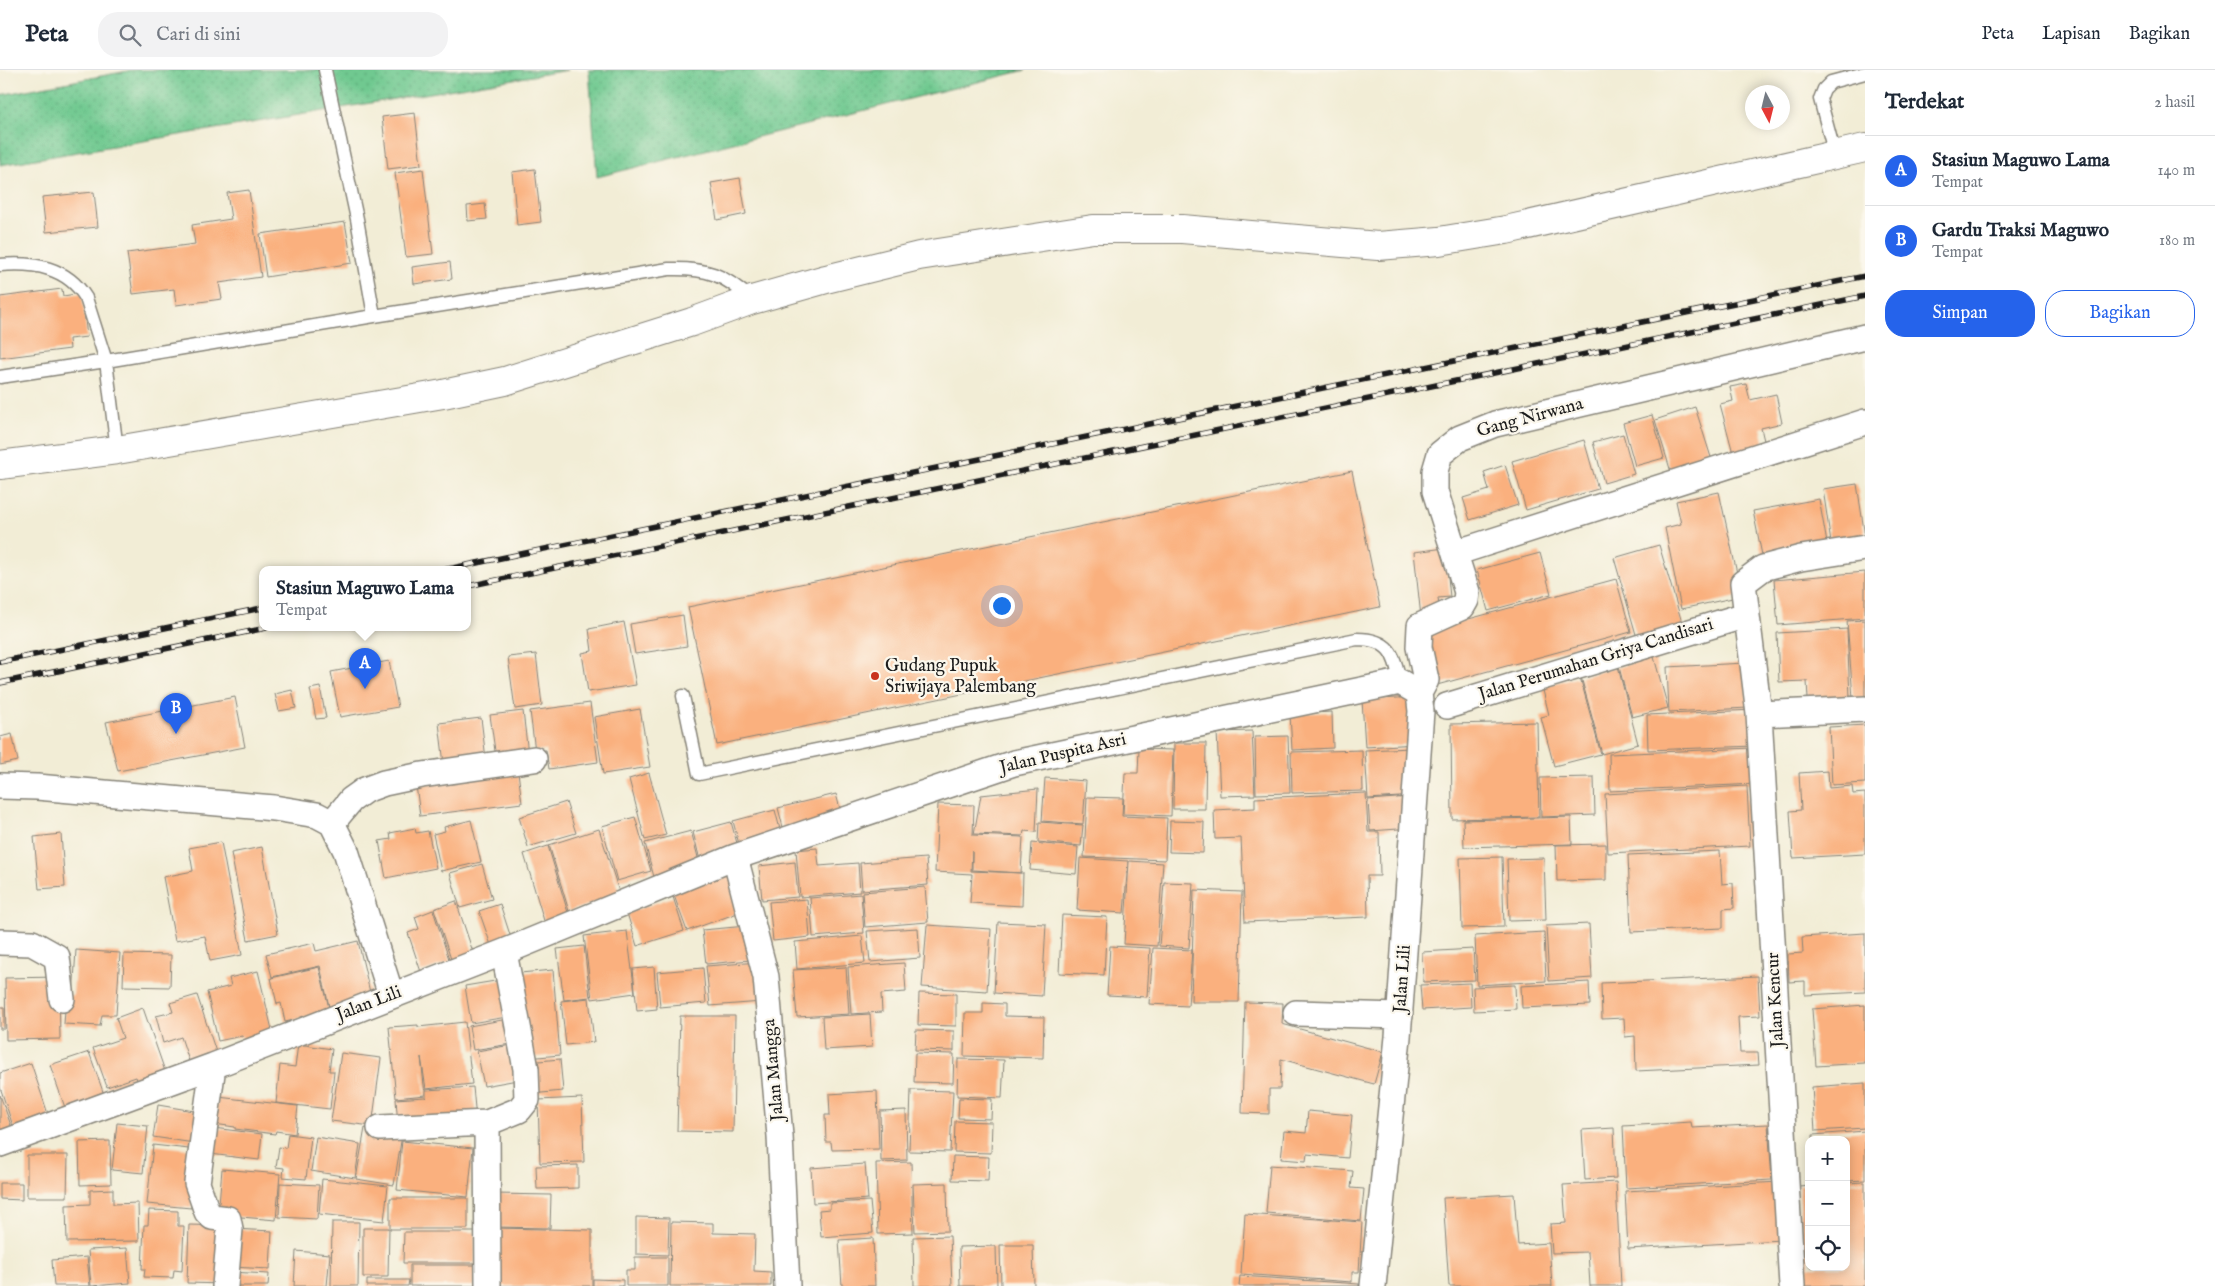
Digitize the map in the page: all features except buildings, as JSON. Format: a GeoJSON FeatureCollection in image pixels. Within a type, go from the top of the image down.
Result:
{"type":"FeatureCollection","features":[{"type":"Feature","properties":{"kind":"street"},"geometry":{"type":"LineString","coordinates":[[0,465],[117,450],[443,394],[505,381],[692,322],[752,300],[826,278],[919,256],[1094,229],[1182,229],[1378,246],[1440,241],[1506,230],[1865,148]]}},
{"type":"Feature","properties":{"kind":"street","name":"Gang Nirwana"},"geometry":{"type":"LineString","coordinates":[[1409,687],[1426,680],[1419,647],[1420,626],[1462,607],[1466,600],[1467,592],[1435,491],[1435,471],[1440,454],[1460,438],[1495,424],[1865,337]]}},
{"type":"Feature","properties":{"kind":"street"},"geometry":{"type":"LineString","coordinates":[[1455,553],[1865,422]]}},
{"type":"Feature","properties":{"kind":"street"},"geometry":{"type":"LineString","coordinates":[[1865,548],[1801,558],[1763,568],[1743,583],[1759,714],[1865,709]]}},
{"type":"Feature","properties":{"kind":"street","name":"Jalan Perumahan Griya Candisari"},"geometry":{"type":"LineString","coordinates":[[1447,706],[1746,615]]}},
{"type":"Feature","properties":{"kind":"street","name":"Jalan Puspita Asri"},"geometry":{"type":"LineString","coordinates":[[735,857],[1014,763],[1409,687]]}},
{"type":"Feature","properties":{"kind":"street","name":"Jalan Lili"},"geometry":{"type":"LineString","coordinates":[[1373,1286],[1400,1016],[1421,711],[1409,687]]}},
{"type":"Feature","properties":{"kind":"street","name":"Jalan Kencur"},"geometry":{"type":"LineString","coordinates":[[1759,714],[1792,1286]]}},
{"type":"Feature","properties":{"kind":"street"},"geometry":{"type":"LineString","coordinates":[[332,823],[351,800],[365,790],[384,783],[422,775],[534,759]]}},
{"type":"Feature","properties":{"kind":"street"},"geometry":{"type":"LineString","coordinates":[[0,786],[37,787],[274,808],[317,815],[332,823],[346,851],[391,995]]}},
{"type":"Feature","properties":{"kind":"street","name":"Jalan Lili"},"geometry":{"type":"LineString","coordinates":[[0,1144],[213,1066],[504,952],[735,857]]}},
{"type":"Feature","properties":{"kind":"street","name":"Jalan Mangga"},"geometry":{"type":"LineString","coordinates":[[735,857],[766,977],[780,1136],[787,1286]]}},
{"type":"Feature","properties":{"kind":"street"},"geometry":{"type":"LineString","coordinates":[[0,942],[32,943],[57,956],[62,1000]]}},
{"type":"Feature","properties":{"kind":"street"},"geometry":{"type":"LineString","coordinates":[[380,1128],[487,1124],[519,1110],[527,1100],[526,1069],[504,952]]}},
{"type":"Feature","properties":{"kind":"street"},"geometry":{"type":"LineString","coordinates":[[1296,1013],[1400,1016]]}},
{"type":"Feature","properties":{"kind":"street"},"geometry":{"type":"LineString","coordinates":[[213,1066],[196,1183],[207,1212],[212,1217],[228,1219],[230,1229],[224,1286]]}},
{"type":"Feature","properties":{"kind":"street"},"geometry":{"type":"LineString","coordinates":[[487,1124],[488,1286]]}},
{"type":"Feature","properties":{"kind":"lane"},"geometry":{"type":"LineString","coordinates":[[325,70],[357,219],[374,316]]}},
{"type":"Feature","properties":{"kind":"lane"},"geometry":{"type":"LineString","coordinates":[[1835,155],[1820,99],[1824,89],[1831,82],[1865,73]]}},
{"type":"Feature","properties":{"kind":"lane"},"geometry":{"type":"LineString","coordinates":[[0,264],[39,265],[64,275],[81,289],[86,298],[106,361],[117,450]]}},
{"type":"Feature","properties":{"kind":"lane"},"geometry":{"type":"LineString","coordinates":[[0,377],[669,268],[691,268],[716,274],[734,284],[752,300]]}},
{"type":"Feature","properties":{"kind":"lane"},"geometry":{"type":"LineString","coordinates":[[683,696],[699,774],[1357,639],[1370,639],[1389,649],[1396,659],[1409,687]]}},
{"type":"Feature","properties":{"kind":"green space"},"geometry":{"type":"Polygon","coordinates":[[[133,70],[568,70],[0,165],[0,95],[133,70]]]}},
{"type":"Feature","properties":{"kind":"green space"},"geometry":{"type":"Polygon","coordinates":[[[589,70],[1026,70],[597,177],[589,70]]]}},
{"type":"Feature","properties":{"kind":"railway"},"geometry":{"type":"LineString","coordinates":[[462,566],[1865,276]]}},
{"type":"Feature","properties":{"kind":"railway"},"geometry":{"type":"LineString","coordinates":[[471,585],[1865,296]]}},
{"type":"Feature","properties":{"kind":"railway"},"geometry":{"type":"LineString","coordinates":[[0,662],[259,609]]}},
{"type":"Feature","properties":{"kind":"railway"},"geometry":{"type":"LineString","coordinates":[[0,683],[259,629]]}},
{"type":"Feature","properties":{"kind":"place","name":"Gudang Pupuk Sriwijaya Palembang"},"geometry":{"type":"Point","coordinates":[875,676]}},
{"type":"Feature","properties":{"kind":"place","name":"Stasiun Maguwo Lama"},"geometry":{"type":"Point","coordinates":[365,689]}},
{"type":"Feature","properties":{"kind":"place","name":"Gardu Traksi Maguwo"},"geometry":{"type":"Point","coordinates":[176,734]}}]}
